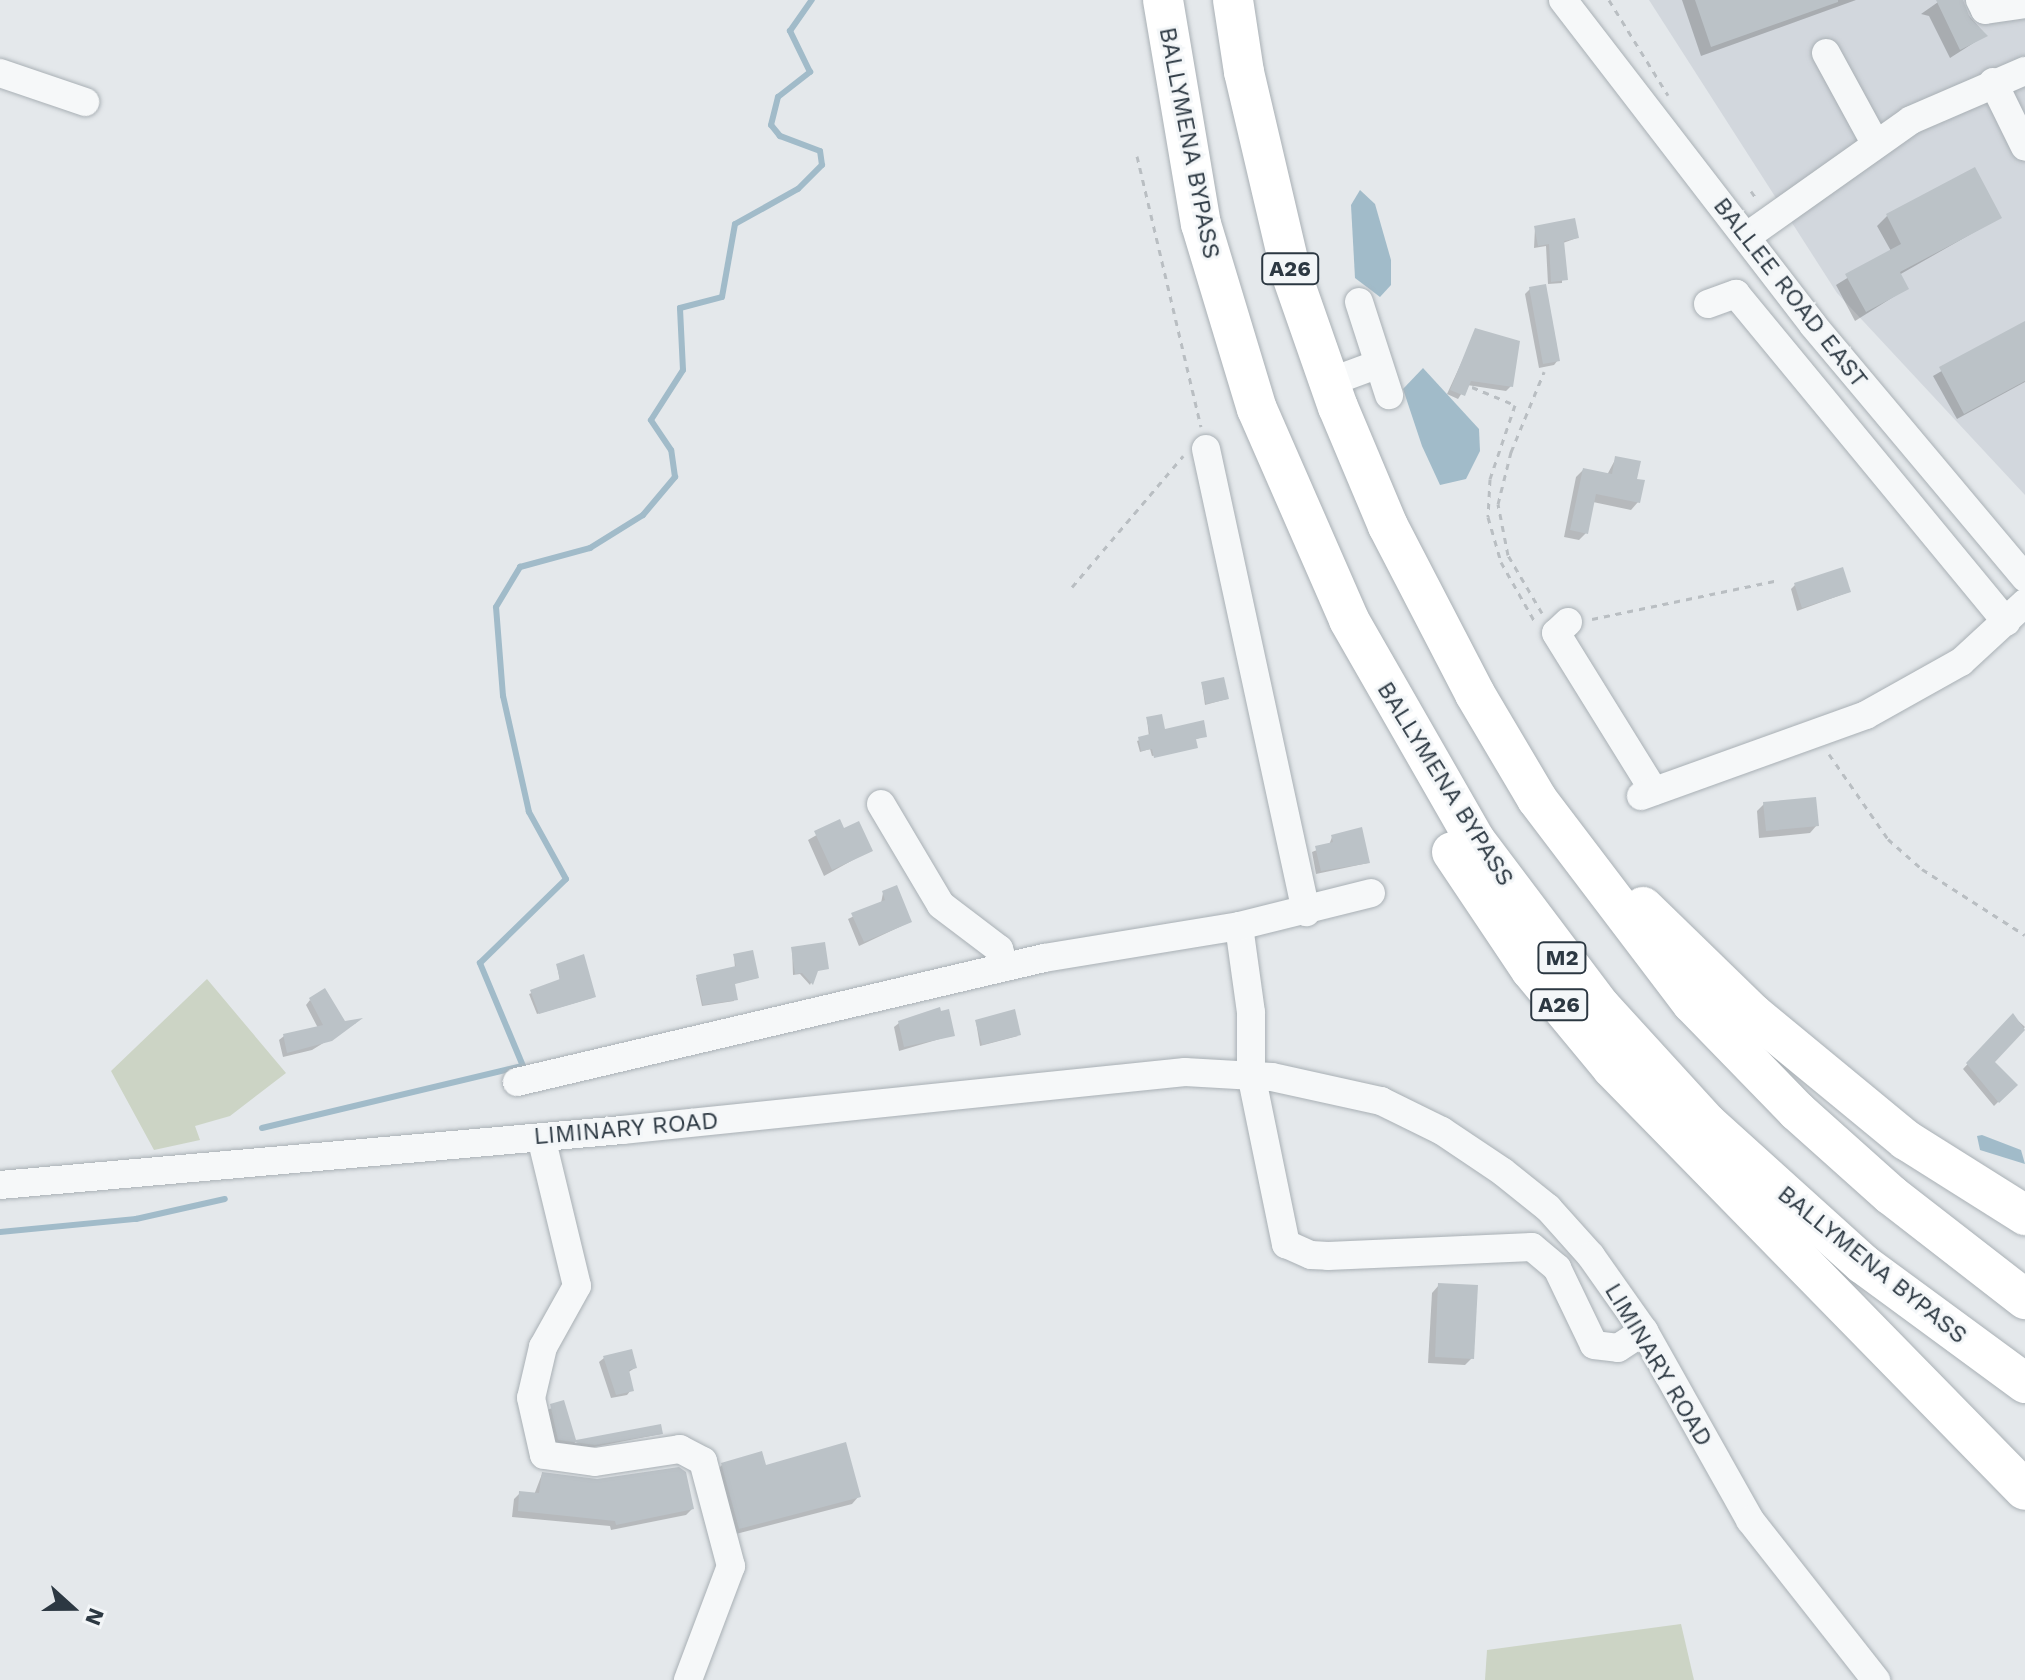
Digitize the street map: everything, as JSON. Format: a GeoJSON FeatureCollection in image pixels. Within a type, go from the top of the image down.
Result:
{"type":"FeatureCollection","features":[{"type":"Feature","properties":{"kind":"highway","name":"BALLYMENA BYPASS"},"geometry":{"type":"LineString","coordinates":[[1163,0],[1201,224],[1257,409],[1288,486],[1387,692],[1475,840],[1535,925],[1653,1067],[1761,1175],[1863,1264],[2025,1383]]}},
{"type":"Feature","properties":{"kind":"highway","name":"A26"},"geometry":{"type":"LineString","coordinates":[[1233,0],[1244,72],[1291,273],[1330,382],[1388,526],[1546,793],[1651,915],[1753,1014],[1906,1140],[2025,1215]]}},
{"type":"Feature","properties":{"kind":"highway","name":"A26"},"geometry":{"type":"LineString","coordinates":[[1257,409],[1272,469],[1393,746],[1459,863],[1531,970],[1654,1114],[2025,1490]]}},
{"type":"Feature","properties":{"kind":"highway"},"geometry":{"type":"LineString","coordinates":[[1388,526],[1475,694],[1537,799],[1692,1003],[1797,1111],[1891,1195],[2025,1299]]}},
{"type":"Feature","properties":{"kind":"street","name":"BALLEE ROAD EAST"},"geometry":{"type":"LineString","coordinates":[[1563,0],[1746,237],[2025,578]]}},
{"type":"Feature","properties":{"kind":"street"},"geometry":{"type":"LineString","coordinates":[[1980,0],[1985,10],[2025,4]]}},
{"type":"Feature","properties":{"kind":"street"},"geometry":{"type":"LineString","coordinates":[[1826,53],[1875,143]]}},
{"type":"Feature","properties":{"kind":"street"},"geometry":{"type":"LineString","coordinates":[[1746,237],[1875,143],[1993,82],[2025,71]]}},
{"type":"Feature","properties":{"kind":"street"},"geometry":{"type":"LineString","coordinates":[[0,73],[85,102]]}},
{"type":"Feature","properties":{"kind":"street"},"geometry":{"type":"LineString","coordinates":[[1993,82],[2025,147]]}},
{"type":"Feature","properties":{"kind":"street"},"geometry":{"type":"LineString","coordinates":[[1556,630],[1648,793],[1819,732],[1911,692],[1961,662],[2016,612],[1736,294],[1708,304]]}},
{"type":"Feature","properties":{"kind":"street"},"geometry":{"type":"LineString","coordinates":[[1359,302],[1376,365],[1389,395]]}},
{"type":"Feature","properties":{"kind":"street"},"geometry":{"type":"LineString","coordinates":[[1330,382],[1376,365]]}},
{"type":"Feature","properties":{"kind":"street"},"geometry":{"type":"LineString","coordinates":[[1206,449],[1306,912]]}},
{"type":"Feature","properties":{"kind":"street"},"geometry":{"type":"LineString","coordinates":[[881,804],[941,905],[999,949],[1005,967]]}},
{"type":"Feature","properties":{"kind":"street"},"geometry":{"type":"LineString","coordinates":[[517,1082],[1005,967],[1239,926],[1306,912],[1371,893]]}},
{"type":"Feature","properties":{"kind":"street"},"geometry":{"type":"LineString","coordinates":[[1239,926],[1251,1013],[1251,1074],[1286,1244],[1311,1255],[1328,1256],[1532,1247],[1557,1268],[1594,1345],[1618,1348],[1644,1331]]}},
{"type":"Feature","properties":{"kind":"street","name":"LIMINARY ROAD"},"geometry":{"type":"LineString","coordinates":[[0,1185],[926,1101],[1105,1078],[1251,1074],[1381,1101],[1442,1131],[1548,1208],[1591,1256],[1644,1331],[1750,1520],[1876,1679]]}},
{"type":"Feature","properties":{"kind":"street"},"geometry":{"type":"LineString","coordinates":[[541,1137],[577,1286],[543,1347],[531,1398],[544,1455],[595,1462],[680,1449],[703,1461],[731,1566],[688,1680]]}},
{"type":"Feature","properties":{"kind":"path"},"geometry":{"type":"LineString","coordinates":[[1609,0],[1670,99]]}},
{"type":"Feature","properties":{"kind":"path"},"geometry":{"type":"LineString","coordinates":[[1072,587],[1184,454],[1206,449],[1137,156]]}},
{"type":"Feature","properties":{"kind":"path"},"geometry":{"type":"LineString","coordinates":[[1544,372],[1511,452],[1498,504],[1508,555],[1556,630]]}},
{"type":"Feature","properties":{"kind":"path"},"geometry":{"type":"LineString","coordinates":[[1472,387],[1515,405],[1490,479],[1490,537],[1556,630]]}},
{"type":"Feature","properties":{"kind":"path"},"geometry":{"type":"LineString","coordinates":[[1556,630],[1779,580]]}},
{"type":"Feature","properties":{"kind":"path"},"geometry":{"type":"LineString","coordinates":[[1819,732],[1867,814],[1888,839],[1922,869],[2025,935]]}},
{"type":"Feature","properties":{"kind":"shaded area"},"geometry":{"type":"Polygon","coordinates":[[[1649,0],[2025,0],[2025,495],[1837,293],[1649,0]]]}},
{"type":"Feature","properties":{"kind":"green space"},"geometry":{"type":"Polygon","coordinates":[[[207,979],[286,1073],[230,1116],[195,1126],[200,1140],[154,1150],[111,1071],[207,979]]]}},
{"type":"Feature","properties":{"kind":"green space"},"geometry":{"type":"Polygon","coordinates":[[[1681,1624],[1694,1680],[1485,1680],[1487,1650],[1681,1624]]]}},
{"type":"Feature","properties":{"kind":"water"},"geometry":{"type":"Polygon","coordinates":[[[1360,190],[1375,204],[1391,260],[1391,285],[1380,297],[1355,278],[1351,205],[1360,190]]]}},
{"type":"Feature","properties":{"kind":"water"},"geometry":{"type":"Polygon","coordinates":[[[1423,368],[1479,429],[1480,451],[1466,479],[1440,485],[1422,446],[1403,389],[1423,368]]]}},
{"type":"Feature","properties":{"kind":"water"},"geometry":{"type":"Polygon","coordinates":[[[1982,1135],[2021,1150],[2025,1164],[1980,1150],[1977,1136],[1982,1135]]]}},
{"type":"Feature","properties":{"kind":"building"},"geometry":{"type":"Polygon","coordinates":[[[1695,0],[1838,0],[1838,2],[1711,47],[1695,0]]]}},
{"type":"Feature","properties":{"kind":"building"},"geometry":{"type":"Polygon","coordinates":[[[1936,0],[1963,0],[1970,18],[1988,36],[1960,50],[1936,0]]]}},
{"type":"Feature","properties":{"kind":"building"},"geometry":{"type":"Polygon","coordinates":[[[1975,167],[2002,218],[1900,272],[1909,289],[1866,312],[1845,274],[1901,244],[1886,214],[1975,167]]]}},
{"type":"Feature","properties":{"kind":"building"},"geometry":{"type":"Polygon","coordinates":[[[1575,218],[1579,238],[1564,241],[1568,280],[1551,282],[1549,244],[1538,246],[1534,226],[1575,218]]]}},
{"type":"Feature","properties":{"kind":"building"},"geometry":{"type":"Polygon","coordinates":[[[1546,284],[1560,361],[1543,364],[1529,287],[1546,284]]]}},
{"type":"Feature","properties":{"kind":"building"},"geometry":{"type":"Polygon","coordinates":[[[2025,321],[2025,381],[1964,414],[1939,367],[2025,321]]]}},
{"type":"Feature","properties":{"kind":"building"},"geometry":{"type":"Polygon","coordinates":[[[1475,328],[1520,341],[1513,387],[1471,381],[1465,396],[1450,390],[1475,328]]]}},
{"type":"Feature","properties":{"kind":"building"},"geometry":{"type":"Polygon","coordinates":[[[1615,456],[1641,461],[1637,479],[1645,480],[1640,503],[1596,494],[1588,534],[1570,530],[1583,468],[1612,474],[1615,456]]]}},
{"type":"Feature","properties":{"kind":"building"},"geometry":{"type":"Polygon","coordinates":[[[1843,567],[1851,592],[1802,608],[1794,583],[1843,567]]]}},
{"type":"Feature","properties":{"kind":"building"},"geometry":{"type":"Polygon","coordinates":[[[1224,677],[1229,699],[1206,704],[1201,682],[1224,677]]]}},
{"type":"Feature","properties":{"kind":"building"},"geometry":{"type":"Polygon","coordinates":[[[1162,714],[1165,729],[1204,720],[1207,737],[1196,739],[1198,748],[1154,758],[1152,749],[1141,751],[1138,737],[1150,734],[1146,717],[1162,714]]]}},
{"type":"Feature","properties":{"kind":"building"},"geometry":{"type":"Polygon","coordinates":[[[1816,797],[1819,826],[1766,831],[1763,802],[1816,797]]]}},
{"type":"Feature","properties":{"kind":"building"},"geometry":{"type":"Polygon","coordinates":[[[840,819],[844,828],[859,821],[873,851],[832,870],[814,831],[840,819]]]}},
{"type":"Feature","properties":{"kind":"building"},"geometry":{"type":"Polygon","coordinates":[[[1362,827],[1370,863],[1321,871],[1315,846],[1333,842],[1331,835],[1362,827]]]}},
{"type":"Feature","properties":{"kind":"building"},"geometry":{"type":"Polygon","coordinates":[[[897,885],[912,922],[864,942],[851,913],[885,900],[882,891],[897,885]]]}},
{"type":"Feature","properties":{"kind":"building"},"geometry":{"type":"Polygon","coordinates":[[[825,942],[829,969],[818,971],[813,985],[802,973],[795,974],[791,947],[825,942]]]}},
{"type":"Feature","properties":{"kind":"building"},"geometry":{"type":"Polygon","coordinates":[[[753,950],[759,978],[735,984],[738,1000],[703,1005],[696,975],[736,966],[733,954],[753,950]]]}},
{"type":"Feature","properties":{"kind":"building"},"geometry":{"type":"Polygon","coordinates":[[[584,954],[596,997],[539,1014],[530,990],[560,979],[556,964],[584,954]]]}},
{"type":"Feature","properties":{"kind":"building"},"geometry":{"type":"Polygon","coordinates":[[[325,988],[345,1021],[363,1018],[332,1041],[287,1053],[283,1034],[323,1025],[309,998],[325,988]]]}},
{"type":"Feature","properties":{"kind":"building"},"geometry":{"type":"Polygon","coordinates":[[[940,1007],[941,1011],[949,1009],[955,1036],[904,1047],[898,1021],[940,1007]]]}},
{"type":"Feature","properties":{"kind":"building"},"geometry":{"type":"Polygon","coordinates":[[[1015,1009],[1021,1035],[982,1045],[975,1020],[1015,1009]]]}},
{"type":"Feature","properties":{"kind":"building"},"geometry":{"type":"Polygon","coordinates":[[[2013,1013],[2025,1030],[1995,1062],[2018,1085],[1999,1103],[1966,1063],[2013,1013]]]}},
{"type":"Feature","properties":{"kind":"building"},"geometry":{"type":"Polygon","coordinates":[[[1438,1283],[1478,1285],[1474,1359],[1435,1357],[1438,1283]]]}},
{"type":"Feature","properties":{"kind":"building"},"geometry":{"type":"Polygon","coordinates":[[[632,1349],[637,1368],[629,1370],[634,1391],[616,1395],[603,1356],[632,1349]]]}},
{"type":"Feature","properties":{"kind":"building"},"geometry":{"type":"Polygon","coordinates":[[[564,1400],[576,1440],[661,1424],[663,1434],[595,1445],[558,1440],[550,1404],[564,1400]]]}},
{"type":"Feature","properties":{"kind":"building"},"geometry":{"type":"Polygon","coordinates":[[[846,1442],[861,1497],[739,1529],[721,1463],[762,1451],[766,1465],[846,1442]]]}},
{"type":"Feature","properties":{"kind":"building"},"geometry":{"type":"Polygon","coordinates":[[[679,1467],[686,1472],[694,1509],[616,1525],[615,1521],[518,1511],[519,1491],[539,1493],[542,1472],[597,1479],[679,1467]]]}},
{"type":"Feature","properties":{"kind":"waterway"},"geometry":{"type":"LineString","coordinates":[[262,1128],[523,1066],[480,963],[566,879],[529,812],[503,696],[496,607],[520,567],[590,548],[643,515],[675,477],[671,450],[651,420],[683,370],[680,308],[722,297],[735,224],[798,189],[822,165],[820,151],[780,136],[771,125],[778,97],[810,72],[790,31],[812,0]]}},
{"type":"Feature","properties":{"kind":"waterway"},"geometry":{"type":"LineString","coordinates":[[0,1232],[136,1219],[225,1199]]}}]}
